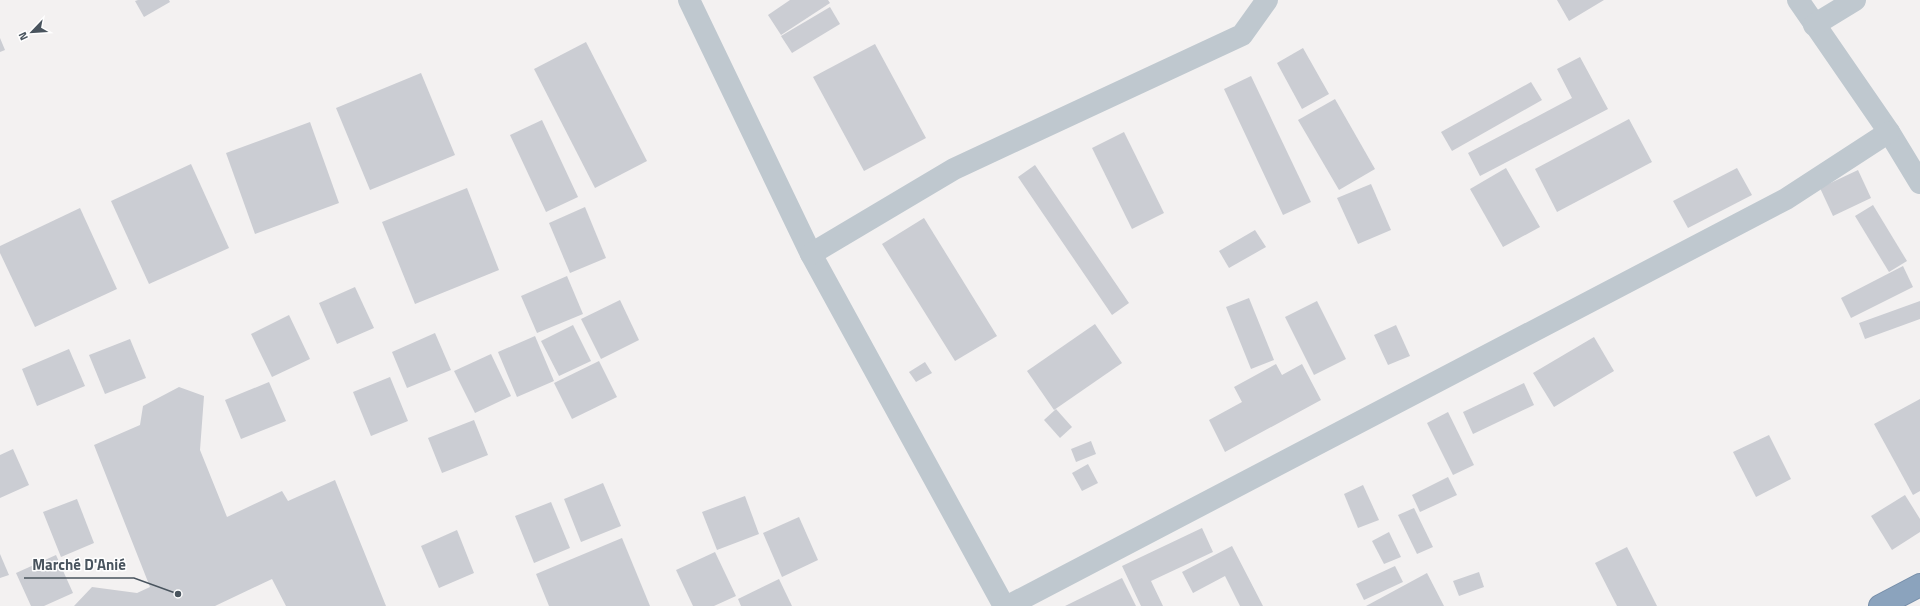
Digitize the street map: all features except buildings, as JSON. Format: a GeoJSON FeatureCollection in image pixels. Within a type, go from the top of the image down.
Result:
{"type":"FeatureCollection","features":[{"type":"Feature","properties":{"kind":"highway"},"geometry":{"type":"LineString","coordinates":[[1880,606],[1920,586]]}},
{"type":"Feature","properties":{"kind":"street"},"geometry":{"type":"LineString","coordinates":[[689,0],[811,254],[1004,606]]}},
{"type":"Feature","properties":{"kind":"street"},"geometry":{"type":"LineString","coordinates":[[811,254],[954,169],[1242,35],[1267,0]]}},
{"type":"Feature","properties":{"kind":"street"},"geometry":{"type":"LineString","coordinates":[[1798,0],[1889,132],[1920,184]]}},
{"type":"Feature","properties":{"kind":"street"},"geometry":{"type":"LineString","coordinates":[[1814,25],[1855,0]]}},
{"type":"Feature","properties":{"kind":"street"},"geometry":{"type":"LineString","coordinates":[[1008,606],[1786,199],[1889,132]]}},
{"type":"Feature","properties":{"kind":"place","name":"Marché D'Anié"},"geometry":{"type":"Point","coordinates":[178,594]}}]}
